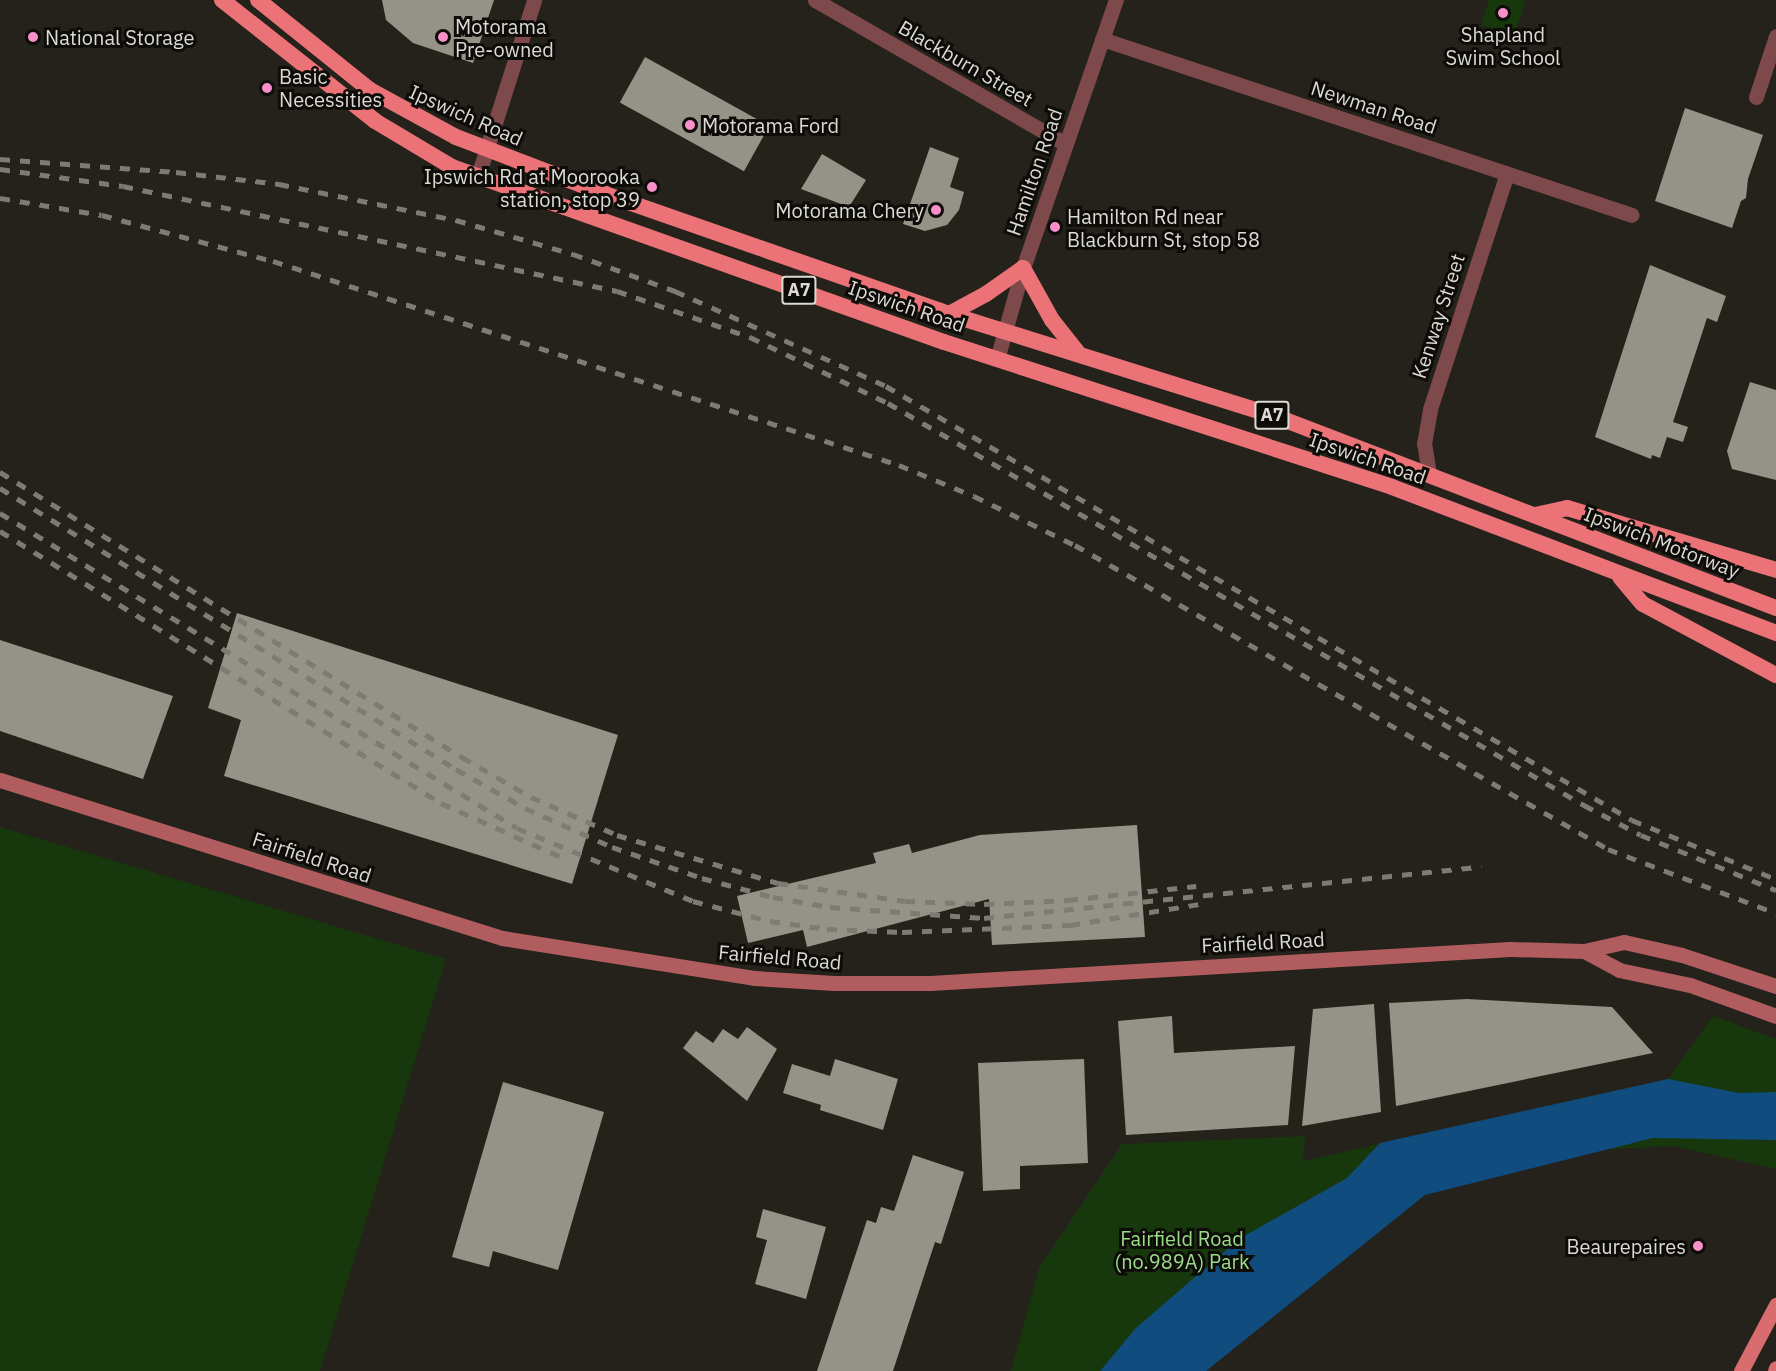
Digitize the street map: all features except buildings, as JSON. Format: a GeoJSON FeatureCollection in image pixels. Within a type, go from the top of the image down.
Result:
{"type":"FeatureCollection","features":[{"type":"Feature","properties":{"kind":"highway","name":"Ipswich Road"},"geometry":{"type":"LineString","coordinates":[[222,0],[383,126],[425,153],[478,176],[997,359],[1373,480],[1617,574]]}},
{"type":"Feature","properties":{"kind":"highway","name":"Ipswich Road"},"geometry":{"type":"LineString","coordinates":[[265,2],[393,106],[429,126],[486,149],[949,314],[1272,415],[1534,515]]}},
{"type":"Feature","properties":{"kind":"highway"},"geometry":{"type":"LineString","coordinates":[[949,314],[986,294],[1023,268],[1052,320],[1079,354]]}},
{"type":"Feature","properties":{"kind":"highway"},"geometry":{"type":"LineString","coordinates":[[1534,515],[1567,508],[1776,570]]}},
{"type":"Feature","properties":{"kind":"highway","name":"Ipswich Motorway"},"geometry":{"type":"LineString","coordinates":[[1534,515],[1776,608]]}},
{"type":"Feature","properties":{"kind":"highway"},"geometry":{"type":"LineString","coordinates":[[1617,574],[1642,604],[1776,675]]}},
{"type":"Feature","properties":{"kind":"highway","name":"A7"},"geometry":{"type":"LineString","coordinates":[[1617,574],[1776,633]]}},
{"type":"Feature","properties":{"kind":"main road","name":"Fairfield Road"},"geometry":{"type":"LineString","coordinates":[[0,780],[501,938],[754,978],[930,983],[1510,949],[1584,951],[1624,942],[1682,955],[1776,986]]}},
{"type":"Feature","properties":{"kind":"main road","name":"Fairfield Road"},"geometry":{"type":"LineString","coordinates":[[1584,951],[1618,970],[1689,985],[1776,1016]]}},
{"type":"Feature","properties":{"kind":"main road"},"geometry":{"type":"LineString","coordinates":[[1741,1371],[1776,1305]]}},
{"type":"Feature","properties":{"kind":"street"},"geometry":{"type":"LineString","coordinates":[[478,176],[534,0]]}},
{"type":"Feature","properties":{"kind":"street","name":"Hamilton Road"},"geometry":{"type":"LineString","coordinates":[[997,359],[1023,268],[1116,0]]}},
{"type":"Feature","properties":{"kind":"street","name":"Blackburn Street"},"geometry":{"type":"LineString","coordinates":[[823,2],[1065,144]]}},
{"type":"Feature","properties":{"kind":"street"},"geometry":{"type":"LineString","coordinates":[[1756,97],[1776,36]]}},
{"type":"Feature","properties":{"kind":"street","name":"Newman Road"},"geometry":{"type":"LineString","coordinates":[[1102,39],[1632,215]]}},
{"type":"Feature","properties":{"kind":"street","name":"Kenway Street"},"geometry":{"type":"LineString","coordinates":[[1429,474],[1425,432],[1430,409],[1507,173]]}},
{"type":"Feature","properties":{"kind":"green space","name":"Shapland Swim School"},"geometry":{"type":"Polygon","coordinates":[[[1489,0],[1526,0],[1514,36],[1481,25],[1489,0]]]}},
{"type":"Feature","properties":{"kind":"green space"},"geometry":{"type":"Polygon","coordinates":[[[0,827],[446,959],[320,1371],[0,1371],[0,827]]]}},
{"type":"Feature","properties":{"kind":"green space","name":"Fairfield Road (no.989A) Park"},"geometry":{"type":"Polygon","coordinates":[[[1713,1016],[1776,1039],[1776,1169],[1673,1146],[1595,1150],[1425,1195],[1203,1371],[1011,1371],[1039,1268],[1122,1144],[1305,1136],[1303,1161],[1668,1079],[1713,1016]]]}},
{"type":"Feature","properties":{"kind":"water"},"geometry":{"type":"Polygon","coordinates":[[[1668,1079],[1739,1093],[1776,1092],[1776,1140],[1653,1138],[1425,1195],[1206,1371],[1100,1371],[1136,1328],[1239,1239],[1347,1178],[1380,1143],[1668,1079]]]}},
{"type":"Feature","properties":{"kind":"railway"},"geometry":{"type":"LineString","coordinates":[[0,159],[176,172],[279,184],[456,220],[573,254],[675,291],[886,386],[1632,820],[1776,879]]}},
{"type":"Feature","properties":{"kind":"railway"},"geometry":{"type":"LineString","coordinates":[[0,169],[123,186],[617,291],[750,337],[888,403],[1584,805],[1641,835],[1776,890]]}},
{"type":"Feature","properties":{"kind":"railway"},"geometry":{"type":"LineString","coordinates":[[0,198],[102,215],[273,261],[899,465],[974,496],[1075,545],[1608,849],[1776,913]]}},
{"type":"Feature","properties":{"kind":"railway"},"geometry":{"type":"LineString","coordinates":[[0,472],[462,757],[531,797],[617,835],[778,883],[905,901],[984,904],[1068,900],[1196,886]]}},
{"type":"Feature","properties":{"kind":"railway"},"geometry":{"type":"LineString","coordinates":[[0,488],[456,769],[525,808],[612,847],[702,878],[773,897],[830,907],[984,918],[1481,867]]}},
{"type":"Feature","properties":{"kind":"railway"},"geometry":{"type":"LineString","coordinates":[[0,513],[517,828],[693,901],[770,921],[827,929],[902,932],[1070,925],[1200,904]]}},
{"type":"Feature","properties":{"kind":"railway"},"geometry":{"type":"LineString","coordinates":[[0,531],[441,803],[568,860]]}},
{"type":"Feature","properties":{"kind":"place","name":"Shapland Swim School"},"geometry":{"type":"Point","coordinates":[1503,13]}},
{"type":"Feature","properties":{"kind":"place","name":"National Storage"},"geometry":{"type":"Point","coordinates":[33,37]}},
{"type":"Feature","properties":{"kind":"place","name":"Motorama Pre-owned"},"geometry":{"type":"Point","coordinates":[443,37]}},
{"type":"Feature","properties":{"kind":"place","name":"Basic Necessities"},"geometry":{"type":"Point","coordinates":[267,88]}},
{"type":"Feature","properties":{"kind":"place","name":"Motorama Ford"},"geometry":{"type":"Point","coordinates":[690,125]}},
{"type":"Feature","properties":{"kind":"place","name":"Ipswich Rd at Moorooka station, stop 39"},"geometry":{"type":"Point","coordinates":[652,187]}},
{"type":"Feature","properties":{"kind":"place","name":"Motorama Chery"},"geometry":{"type":"Point","coordinates":[936,210]}},
{"type":"Feature","properties":{"kind":"place","name":"Hamilton Rd near Blackburn St, stop 58"},"geometry":{"type":"Point","coordinates":[1055,227]}},
{"type":"Feature","properties":{"kind":"place","name":"Beaurepaires"},"geometry":{"type":"Point","coordinates":[1698,1246]}}]}
